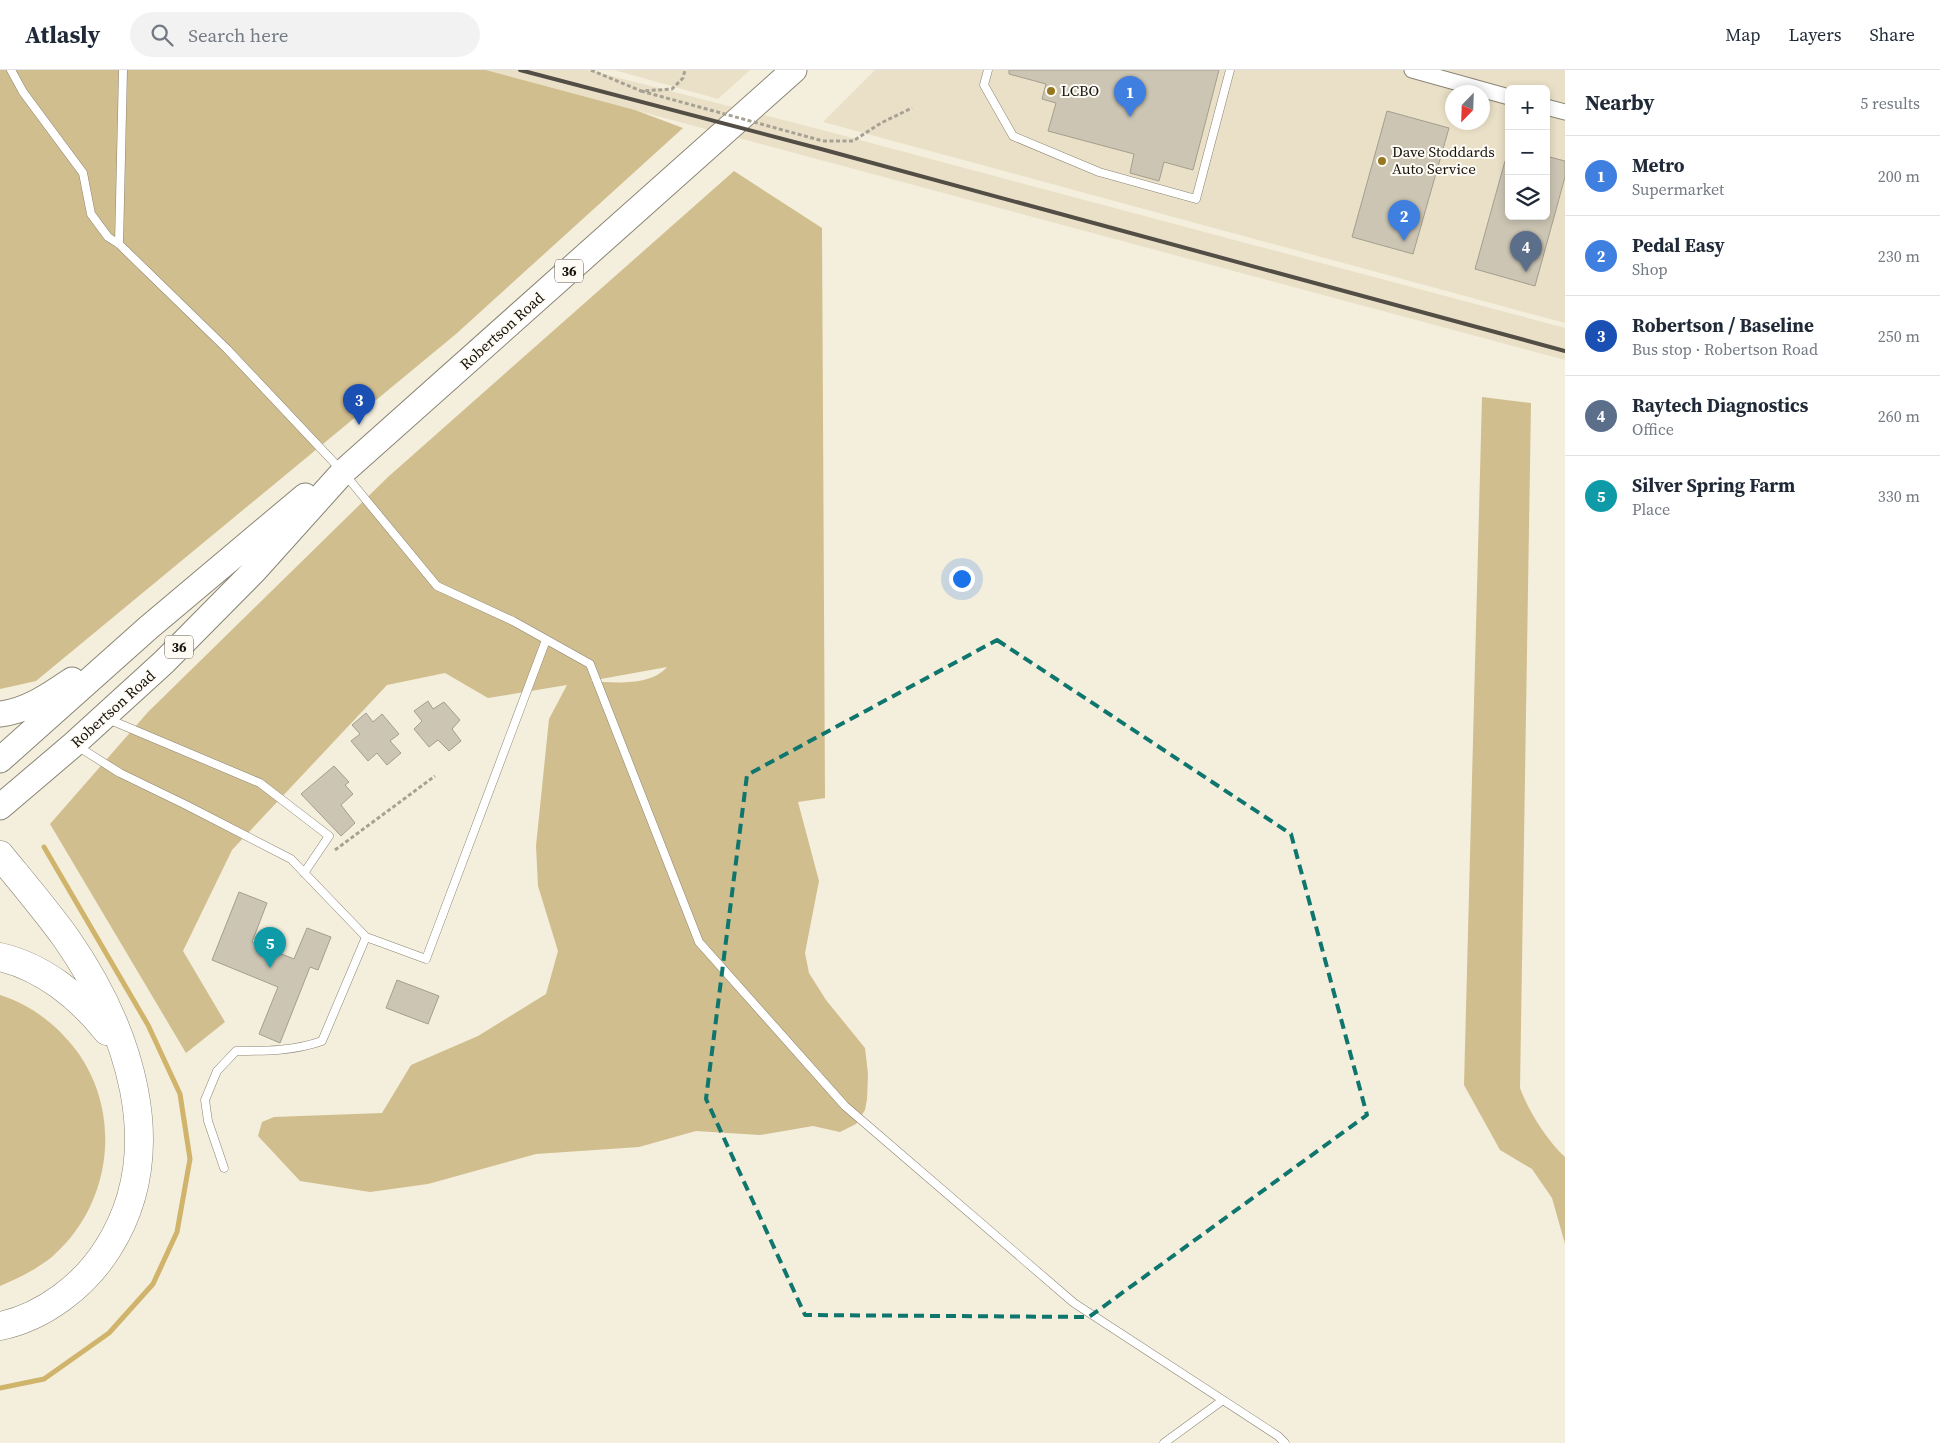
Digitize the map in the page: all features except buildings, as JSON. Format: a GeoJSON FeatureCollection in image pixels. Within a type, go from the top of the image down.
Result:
{"type":"FeatureCollection","features":[{"type":"Feature","properties":{"kind":"highway"},"geometry":{"type":"LineString","coordinates":[[0,855],[51,918],[81,962],[102,1000],[127,1062],[136,1101],[140,1154],[132,1199],[124,1219],[103,1256],[88,1275],[72,1289],[29,1316],[0,1326]]}},
{"type":"Feature","properties":{"kind":"highway"},"geometry":{"type":"LineString","coordinates":[[0,957],[29,967],[62,987],[78,1000],[102,1025],[127,1062]]}},
{"type":"Feature","properties":{"kind":"main road","name":"Robertson Road"},"geometry":{"type":"LineString","coordinates":[[0,807],[74,744],[164,662],[248,577],[343,472],[794,70]]}},
{"type":"Feature","properties":{"kind":"main road","name":"Robertson Road"},"geometry":{"type":"LineString","coordinates":[[0,760],[148,628],[298,501],[343,472]]}},
{"type":"Feature","properties":{"kind":"main road"},"geometry":{"type":"LineString","coordinates":[[0,714],[34,704],[148,628]]}},
{"type":"Feature","properties":{"kind":"street"},"geometry":{"type":"LineString","coordinates":[[1412,70],[1505,96]]}},
{"type":"Feature","properties":{"kind":"street"},"geometry":{"type":"LineString","coordinates":[[1550,108],[1565,112]]}},
{"type":"Feature","properties":{"kind":"lane"},"geometry":{"type":"LineString","coordinates":[[11,70],[23,92],[83,173],[92,214],[108,237],[119,244],[226,349],[343,472],[437,586],[513,622],[590,664],[699,942],[845,1106],[1067,1297],[1278,1436],[1285,1443]]}},
{"type":"Feature","properties":{"kind":"lane"},"geometry":{"type":"LineString","coordinates":[[119,244],[124,93],[123,70]]}},
{"type":"Feature","properties":{"kind":"lane"},"geometry":{"type":"LineString","coordinates":[[988,70],[984,86],[1013,136],[1099,172],[1196,199],[1230,70]]}},
{"type":"Feature","properties":{"kind":"lane"},"geometry":{"type":"LineString","coordinates":[[74,744],[120,773],[291,859],[366,938],[426,959],[546,640]]}},
{"type":"Feature","properties":{"kind":"lane"},"geometry":{"type":"LineString","coordinates":[[104,717],[260,784],[329,836],[304,873]]}},
{"type":"Feature","properties":{"kind":"lane"},"geometry":{"type":"LineString","coordinates":[[224,1168],[208,1121],[205,1100],[217,1071],[236,1051],[272,1051],[302,1048],[322,1041],[366,938]]}},
{"type":"Feature","properties":{"kind":"lane"},"geometry":{"type":"LineString","coordinates":[[1164,1443],[1223,1400]]}},
{"type":"Feature","properties":{"kind":"path"},"geometry":{"type":"LineString","coordinates":[[591,70],[641,92],[823,141],[853,141],[881,123],[912,108]]}},
{"type":"Feature","properties":{"kind":"path"},"geometry":{"type":"LineString","coordinates":[[641,92],[672,89],[683,78],[685,70]]}},
{"type":"Feature","properties":{"kind":"path"},"geometry":{"type":"LineString","coordinates":[[304,873],[435,776]]}},
{"type":"Feature","properties":{"kind":"highlighted area"},"geometry":{"type":"Polygon","coordinates":[[[997,640],[1291,834],[1367,1115],[1089,1317],[805,1315],[706,1099],[747,775],[997,640]]]}},
{"type":"Feature","properties":{"kind":"shaded area"},"geometry":{"type":"Polygon","coordinates":[[[0,70],[486,70],[635,110],[683,128],[456,334],[36,681],[0,689],[0,70]]]}},
{"type":"Feature","properties":{"kind":"shaded area"},"geometry":{"type":"Polygon","coordinates":[[[486,70],[588,70],[826,131],[1565,328],[1565,360],[486,70]]]}},
{"type":"Feature","properties":{"kind":"shaded area"},"geometry":{"type":"Polygon","coordinates":[[[614,70],[750,70],[718,99],[614,70]]]}},
{"type":"Feature","properties":{"kind":"shaded area"},"geometry":{"type":"Polygon","coordinates":[[[875,70],[1565,70],[1565,323],[823,122],[875,70]]]}},
{"type":"Feature","properties":{"kind":"shaded area"},"geometry":{"type":"Polygon","coordinates":[[[734,171],[822,228],[825,798],[798,802],[819,881],[805,953],[809,973],[826,1000],[865,1048],[868,1074],[867,1099],[865,1110],[856,1124],[840,1132],[813,1126],[760,1135],[696,1131],[639,1147],[536,1154],[428,1184],[370,1192],[300,1181],[258,1136],[262,1122],[274,1117],[382,1113],[411,1065],[478,1036],[546,994],[558,951],[538,886],[536,846],[549,719],[567,685],[488,698],[445,673],[387,685],[232,850],[183,951],[225,1022],[186,1053],[50,824],[148,712],[388,477],[734,171]],[[667,667],[590,681],[632,682],[660,673],[667,667]]]}},
{"type":"Feature","properties":{"kind":"shaded area"},"geometry":{"type":"Polygon","coordinates":[[[1482,397],[1531,403],[1520,1088],[1539,1125],[1565,1157],[1565,1244],[1552,1198],[1532,1169],[1500,1150],[1464,1085],[1482,397]]]}},
{"type":"Feature","properties":{"kind":"shaded area"},"geometry":{"type":"Polygon","coordinates":[[[0,995],[22,1004],[42,1016],[69,1041],[91,1075],[101,1101],[105,1129],[104,1157],[99,1185],[88,1211],[73,1235],[47,1261],[28,1273],[0,1286],[0,995]]]}},
{"type":"Feature","properties":{"kind":"waterway"},"geometry":{"type":"LineString","coordinates":[[0,1388],[44,1379],[109,1333],[153,1284],[177,1232],[190,1159],[180,1094],[148,1025],[44,847]]}},
{"type":"Feature","properties":{"kind":"railway"},"geometry":{"type":"LineString","coordinates":[[520,70],[821,149],[1565,351]]}},
{"type":"Feature","properties":{"kind":"place","name":"LCBO"},"geometry":{"type":"Point","coordinates":[1051,91]}},
{"type":"Feature","properties":{"kind":"place","name":"Metro"},"geometry":{"type":"Point","coordinates":[1130,117]}},
{"type":"Feature","properties":{"kind":"place","name":"Dave Stoddards Auto Service"},"geometry":{"type":"Point","coordinates":[1382,161]}},
{"type":"Feature","properties":{"kind":"place","name":"Pedal Easy"},"geometry":{"type":"Point","coordinates":[1404,241]}},
{"type":"Feature","properties":{"kind":"place","name":"Raytech Diagnostics"},"geometry":{"type":"Point","coordinates":[1526,272]}},
{"type":"Feature","properties":{"kind":"place","name":"Robertson / Baseline"},"geometry":{"type":"Point","coordinates":[359,425]}},
{"type":"Feature","properties":{"kind":"place","name":"Silver Spring Farm"},"geometry":{"type":"Point","coordinates":[270,968]}}]}
